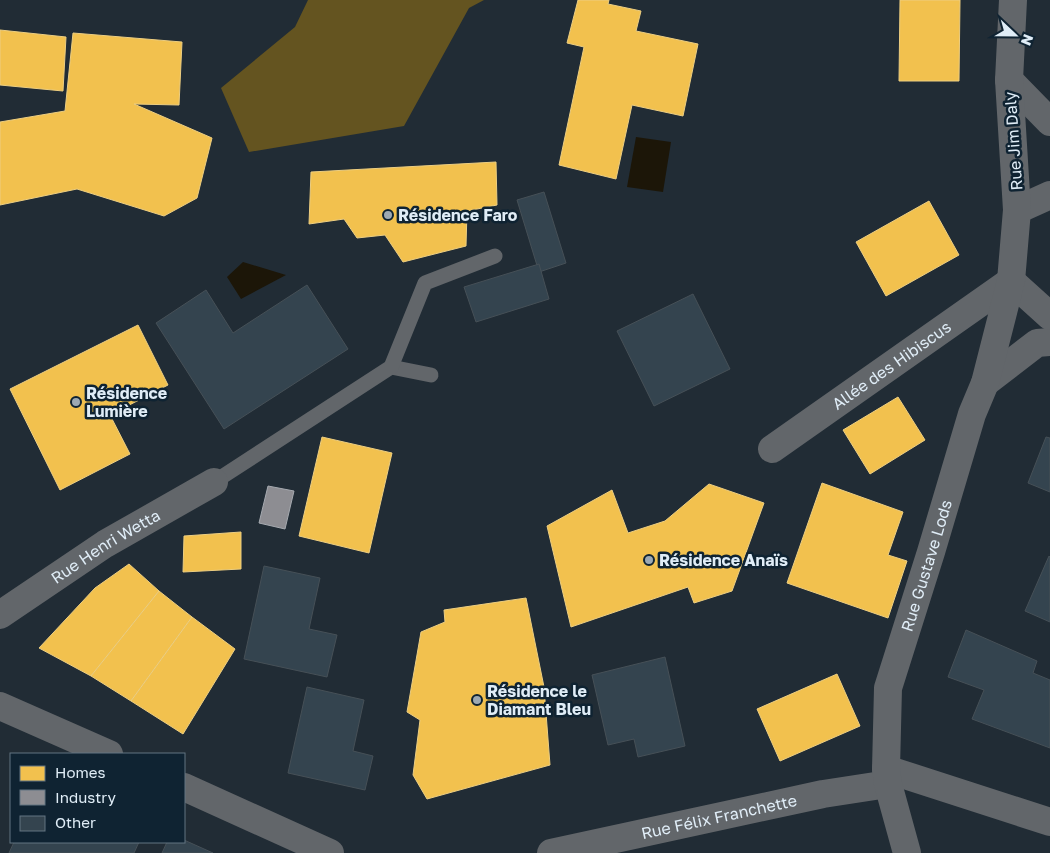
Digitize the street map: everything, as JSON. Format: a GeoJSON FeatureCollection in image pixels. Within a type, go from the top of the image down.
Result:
{"type":"FeatureCollection","features":[{"type":"Feature","properties":{"kind":"street","name":"Rue Jim Daly"},"geometry":{"type":"LineString","coordinates":[[1011,281],[1017,210],[1009,80],[1013,0]]}},
{"type":"Feature","properties":{"kind":"street"},"geometry":{"type":"LineString","coordinates":[[1009,80],[1050,122]]}},
{"type":"Feature","properties":{"kind":"street"},"geometry":{"type":"LineString","coordinates":[[1017,210],[1050,195]]}},
{"type":"Feature","properties":{"kind":"street"},"geometry":{"type":"LineString","coordinates":[[1011,281],[1050,316]]}},
{"type":"Feature","properties":{"kind":"street","name":"Rue Gustave Lods"},"geometry":{"type":"LineString","coordinates":[[907,853],[887,777],[888,688],[972,414],[985,383],[1011,281]]}},
{"type":"Feature","properties":{"kind":"street","name":"Allée des Hibiscus"},"geometry":{"type":"LineString","coordinates":[[772,449],[1011,281]]}},
{"type":"Feature","properties":{"kind":"street"},"geometry":{"type":"LineString","coordinates":[[985,383],[1037,343],[1050,342]]}},
{"type":"Feature","properties":{"kind":"street","name":"Rue Henri Wetta"},"geometry":{"type":"LineString","coordinates":[[0,615],[105,544],[214,482]]}},
{"type":"Feature","properties":{"kind":"street"},"geometry":{"type":"LineString","coordinates":[[0,706],[107,753]]}},
{"type":"Feature","properties":{"kind":"street"},"geometry":{"type":"LineString","coordinates":[[887,777],[1050,822]]}},
{"type":"Feature","properties":{"kind":"street","name":"Rue Félix Franchette"},"geometry":{"type":"LineString","coordinates":[[551,853],[823,794],[887,777]]}},
{"type":"Feature","properties":{"kind":"street"},"geometry":{"type":"LineString","coordinates":[[185,787],[330,853]]}},
{"type":"Feature","properties":{"kind":"lane"},"geometry":{"type":"LineString","coordinates":[[214,482],[391,367],[425,283],[495,256]]}},
{"type":"Feature","properties":{"kind":"lane"},"geometry":{"type":"LineString","coordinates":[[391,367],[432,375]]}},
{"type":"Feature","properties":{"kind":"shaded area"},"geometry":{"type":"Polygon","coordinates":[[[308,0],[484,0],[469,8],[404,126],[249,152],[221,88],[295,27],[308,0]]]}},
{"type":"Feature","properties":{"kind":"shaded area"},"geometry":{"type":"Polygon","coordinates":[[[636,137],[671,142],[663,192],[627,187],[636,137]]]}},
{"type":"Feature","properties":{"kind":"shaded area"},"geometry":{"type":"Polygon","coordinates":[[[243,262],[286,275],[241,299],[227,277],[243,262]]]}},
{"type":"Feature","properties":{"kind":"building: Homes"},"geometry":{"type":"Polygon","coordinates":[[[578,0],[609,0],[608,4],[641,11],[636,31],[698,44],[683,116],[632,105],[616,179],[559,165],[584,47],[567,43],[578,0]]]}},
{"type":"Feature","properties":{"kind":"building: Homes"},"geometry":{"type":"Polygon","coordinates":[[[900,0],[960,0],[959,81],[899,81],[900,0]]]}},
{"type":"Feature","properties":{"kind":"building: Homes"},"geometry":{"type":"Polygon","coordinates":[[[0,30],[66,37],[63,91],[0,85],[0,30]]]}},
{"type":"Feature","properties":{"kind":"building: Homes"},"geometry":{"type":"Polygon","coordinates":[[[73,33],[182,42],[179,105],[134,104],[212,138],[197,198],[164,216],[77,189],[0,205],[0,122],[65,111],[73,33]]]}},
{"type":"Feature","properties":{"kind":"building: Homes","name":"Résidence Faro"},"geometry":{"type":"Polygon","coordinates":[[[496,162],[497,205],[467,211],[466,246],[403,262],[385,235],[357,238],[344,219],[309,224],[311,172],[496,162]]]}},
{"type":"Feature","properties":{"kind":"building: Homes"},"geometry":{"type":"Polygon","coordinates":[[[929,201],[959,255],[886,296],[856,242],[929,201]]]}},
{"type":"Feature","properties":{"kind":"building: Homes","name":"Résidence Lumière"},"geometry":{"type":"Polygon","coordinates":[[[138,325],[168,385],[110,415],[130,454],[60,490],[10,389],[138,325]]]}},
{"type":"Feature","properties":{"kind":"building: Homes"},"geometry":{"type":"Polygon","coordinates":[[[898,397],[925,440],[870,474],[843,430],[898,397]]]}},
{"type":"Feature","properties":{"kind":"building: Homes"},"geometry":{"type":"Polygon","coordinates":[[[322,437],[392,453],[369,553],[299,536],[322,437]]]}},
{"type":"Feature","properties":{"kind":"building: Homes"},"geometry":{"type":"Polygon","coordinates":[[[822,483],[903,512],[888,555],[907,561],[888,618],[787,583],[822,483]]]}},
{"type":"Feature","properties":{"kind":"building: Homes","name":"Résidence Anaïs"},"geometry":{"type":"Polygon","coordinates":[[[709,484],[764,503],[732,591],[694,603],[688,587],[571,627],[547,526],[612,490],[628,533],[665,521],[709,484]]]}},
{"type":"Feature","properties":{"kind":"building: Homes"},"geometry":{"type":"Polygon","coordinates":[[[241,532],[241,569],[183,572],[184,536],[241,532]]]}},
{"type":"Feature","properties":{"kind":"building: Homes"},"geometry":{"type":"Polygon","coordinates":[[[129,564],[159,591],[91,676],[39,648],[95,588],[129,564]]]}},
{"type":"Feature","properties":{"kind":"building: Homes"},"geometry":{"type":"Polygon","coordinates":[[[159,591],[192,617],[131,701],[91,676],[159,591]]]}},
{"type":"Feature","properties":{"kind":"building: Homes","name":"Résidence le Diamant Bleu"},"geometry":{"type":"Polygon","coordinates":[[[526,598],[544,687],[550,765],[427,799],[413,775],[420,720],[407,712],[421,632],[445,622],[444,610],[526,598]]]}},
{"type":"Feature","properties":{"kind":"building: Homes"},"geometry":{"type":"Polygon","coordinates":[[[192,617],[235,649],[183,734],[131,701],[192,617]]]}},
{"type":"Feature","properties":{"kind":"building: Homes"},"geometry":{"type":"Polygon","coordinates":[[[837,674],[860,726],[780,761],[757,709],[837,674]]]}},
{"type":"Feature","properties":{"kind":"building: Industry"},"geometry":{"type":"Polygon","coordinates":[[[268,486],[294,491],[285,529],[259,523],[268,486]]]}},
{"type":"Feature","properties":{"kind":"building: Other"},"geometry":{"type":"Polygon","coordinates":[[[544,192],[566,263],[539,272],[517,200],[544,192]]]}},
{"type":"Feature","properties":{"kind":"building: Other"},"geometry":{"type":"Polygon","coordinates":[[[539,264],[549,299],[476,322],[464,287],[539,264]]]}},
{"type":"Feature","properties":{"kind":"building: Other"},"geometry":{"type":"Polygon","coordinates":[[[307,285],[348,349],[224,429],[156,323],[206,290],[233,333],[307,285]]]}},
{"type":"Feature","properties":{"kind":"building: Other"},"geometry":{"type":"Polygon","coordinates":[[[693,294],[730,369],[654,406],[617,331],[693,294]]]}},
{"type":"Feature","properties":{"kind":"building: Other"},"geometry":{"type":"Polygon","coordinates":[[[1046,437],[1050,438],[1050,492],[1028,483],[1046,437]]]}},
{"type":"Feature","properties":{"kind":"building: Other"},"geometry":{"type":"Polygon","coordinates":[[[1050,557],[1050,622],[1025,611],[1050,557]]]}},
{"type":"Feature","properties":{"kind":"building: Other"},"geometry":{"type":"Polygon","coordinates":[[[264,566],[320,578],[309,629],[337,635],[327,677],[244,659],[264,566]]]}},
{"type":"Feature","properties":{"kind":"building: Other"},"geometry":{"type":"Polygon","coordinates":[[[966,630],[1037,661],[1033,673],[1050,680],[1050,748],[972,719],[984,690],[948,677],[966,630]]]}},
{"type":"Feature","properties":{"kind":"building: Other"},"geometry":{"type":"Polygon","coordinates":[[[665,657],[685,746],[638,757],[634,739],[608,745],[592,675],[665,657]]]}},
{"type":"Feature","properties":{"kind":"building: Other"},"geometry":{"type":"Polygon","coordinates":[[[307,687],[364,700],[353,751],[373,756],[365,790],[288,773],[307,687]]]}},
{"type":"Feature","properties":{"kind":"building: Other"},"geometry":{"type":"Polygon","coordinates":[[[185,840],[213,853],[162,853],[167,843],[185,843],[185,840]]]}},
{"type":"Feature","properties":{"kind":"building: Other"},"geometry":{"type":"Polygon","coordinates":[[[14,843],[139,843],[134,853],[9,853],[14,843]]]}},
{"type":"Feature","properties":{"kind":"place","name":"Résidence Faro"},"geometry":{"type":"Point","coordinates":[388,215]}},
{"type":"Feature","properties":{"kind":"place","name":"Résidence Lumière"},"geometry":{"type":"Point","coordinates":[76,402]}},
{"type":"Feature","properties":{"kind":"place","name":"Résidence Anaïs"},"geometry":{"type":"Point","coordinates":[649,560]}},
{"type":"Feature","properties":{"kind":"place","name":"Résidence le Diamant Bleu"},"geometry":{"type":"Point","coordinates":[477,700]}}]}
